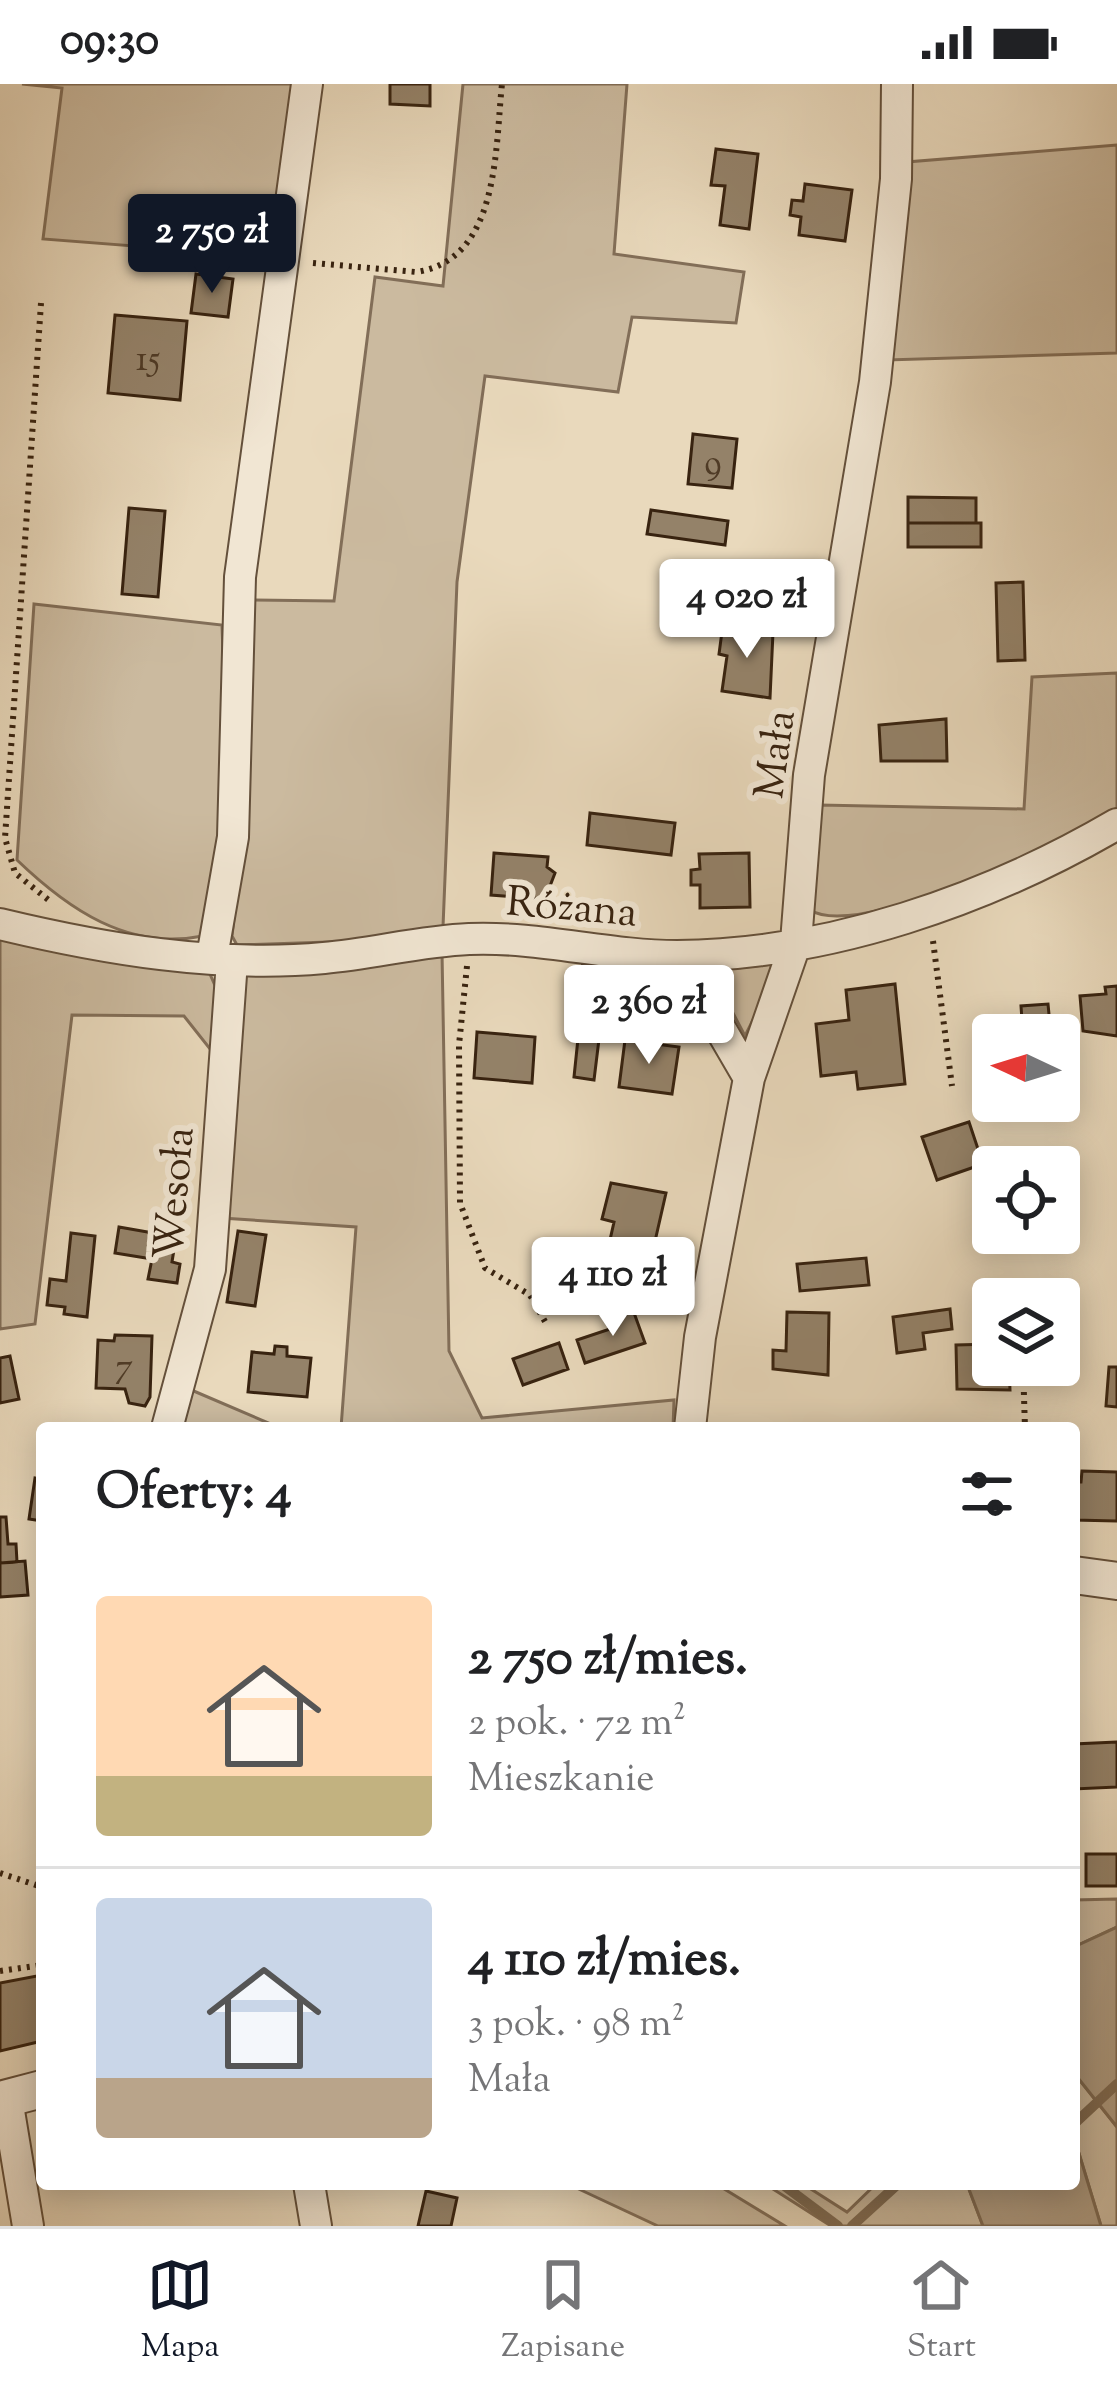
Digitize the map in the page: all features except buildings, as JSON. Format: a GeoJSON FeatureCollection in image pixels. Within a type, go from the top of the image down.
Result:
{"type":"FeatureCollection","features":[{"type":"Feature","properties":{"kind":"street","name":"Wesoła"},"geometry":{"type":"LineString","coordinates":[[169,1422],[210,1269],[222,959],[233,836],[240,577],[307,84]]}},
{"type":"Feature","properties":{"kind":"street","name":"Mała"},"geometry":{"type":"LineString","coordinates":[[691,1422],[700,1337],[748,1078],[796,942],[809,775],[875,382],[896,179],[897,84]]}},
{"type":"Feature","properties":{"kind":"street","name":"Różana"},"geometry":{"type":"LineString","coordinates":[[0,924],[98,944],[222,959],[322,958],[470,939],[679,956],[841,936],[1002,884],[1117,824]]}},
{"type":"Feature","properties":{"kind":"street"},"geometry":{"type":"LineString","coordinates":[[679,956],[748,1078]]}},
{"type":"Feature","properties":{"kind":"street"},"geometry":{"type":"LineString","coordinates":[[1080,1576],[1117,1581]]}},
{"type":"Feature","properties":{"kind":"street"},"geometry":{"type":"LineString","coordinates":[[16,2096],[28,2226]]}},
{"type":"Feature","properties":{"kind":"street"},"geometry":{"type":"LineString","coordinates":[[310,2190],[316,2226]]}},
{"type":"Feature","properties":{"kind":"path"},"geometry":{"type":"LineString","coordinates":[[286,261],[416,272],[440,264],[484,215],[502,84]]}},
{"type":"Feature","properties":{"kind":"path"},"geometry":{"type":"LineString","coordinates":[[41,303],[4,838],[15,873],[98,944]]}},
{"type":"Feature","properties":{"kind":"path"},"geometry":{"type":"LineString","coordinates":[[924,909],[952,1086]]}},
{"type":"Feature","properties":{"kind":"path"},"geometry":{"type":"LineString","coordinates":[[470,939],[459,1045],[460,1203],[484,1268],[530,1295],[547,1325]]}},
{"type":"Feature","properties":{"kind":"path"},"geometry":{"type":"LineString","coordinates":[[1024,1386],[1025,1422]]}},
{"type":"Feature","properties":{"kind":"path"},"geometry":{"type":"LineString","coordinates":[[0,1873],[36,1885]]}},
{"type":"Feature","properties":{"kind":"path"},"geometry":{"type":"LineString","coordinates":[[0,1971],[36,1966]]}},
{"type":"Feature","properties":{"kind":"shaded area"},"geometry":{"type":"Polygon","coordinates":[[[22,84],[298,84],[277,257],[43,239],[62,88],[22,84]]]}},
{"type":"Feature","properties":{"kind":"shaded area"},"geometry":{"type":"Polygon","coordinates":[[[463,84],[627,84],[614,254],[744,272],[736,323],[632,317],[618,392],[485,376],[457,582],[443,927],[388,940],[237,945],[232,936],[244,828],[250,600],[334,601],[375,277],[443,286],[463,84]]]}},
{"type":"Feature","properties":{"kind":"shaded area"},"geometry":{"type":"Polygon","coordinates":[[[1117,145],[1117,353],[887,360],[907,162],[1117,145]]]}},
{"type":"Feature","properties":{"kind":"shaded area"},"geometry":{"type":"Polygon","coordinates":[[[34,604],[222,625],[222,819],[203,936],[149,937],[101,922],[57,895],[17,860],[34,604]]]}},
{"type":"Feature","properties":{"kind":"shaded area"},"geometry":{"type":"Polygon","coordinates":[[[1117,673],[1117,813],[1009,864],[915,900],[835,916],[810,910],[820,805],[1024,809],[1032,677],[1117,673]]]}},
{"type":"Feature","properties":{"kind":"shaded area"},"geometry":{"type":"Polygon","coordinates":[[[0,932],[209,972],[217,990],[214,1054],[184,1016],[72,1015],[35,1324],[0,1329],[0,932]]]}},
{"type":"Feature","properties":{"kind":"shaded area"},"geometry":{"type":"Polygon","coordinates":[[[442,952],[449,1351],[482,1418],[674,1400],[673,1422],[341,1422],[356,1227],[222,1218],[237,975],[442,952]]]}},
{"type":"Feature","properties":{"kind":"shaded area"},"geometry":{"type":"Polygon","coordinates":[[[781,963],[745,1036],[711,971],[781,963]]]}},
{"type":"Feature","properties":{"kind":"shaded area"},"geometry":{"type":"Polygon","coordinates":[[[189,1389],[266,1422],[178,1422],[189,1389]]]}},
{"type":"Feature","properties":{"kind":"shaded area"},"geometry":{"type":"Polygon","coordinates":[[[1117,1899],[1117,1927],[1080,1944],[1080,1900],[1117,1899]]]}},
{"type":"Feature","properties":{"kind":"shaded area"},"geometry":{"type":"Polygon","coordinates":[[[1117,1927],[1117,2127],[1080,2081],[1080,1944],[1117,1927]]]}},
{"type":"Feature","properties":{"kind":"shaded area"},"geometry":{"type":"Polygon","coordinates":[[[1080,2081],[1117,2127],[1117,2226],[1101,2226],[1080,2157],[1080,2081]]]}},
{"type":"Feature","properties":{"kind":"shaded area"},"geometry":{"type":"Polygon","coordinates":[[[1080,2157],[1101,2226],[983,2226],[969,2190],[1080,2190],[1080,2157]]]}},
{"type":"Feature","properties":{"kind":"shaded area"},"geometry":{"type":"Polygon","coordinates":[[[581,2190],[726,2190],[785,2226],[658,2226],[581,2190]]]}},
{"type":"Feature","properties":{"kind":"shaded area"},"geometry":{"type":"Polygon","coordinates":[[[774,2190],[812,2190],[847,2212],[870,2190],[969,2190],[983,2226],[831,2226],[774,2190]]]}},
{"type":"Feature","properties":{"kind":"waterway"},"geometry":{"type":"LineString","coordinates":[[1080,2118],[1117,2084]]}},
{"type":"Feature","properties":{"kind":"waterway"},"geometry":{"type":"LineString","coordinates":[[790,2190],[838,2226]]}},
{"type":"Feature","properties":{"kind":"waterway"},"geometry":{"type":"LineString","coordinates":[[852,2226],[891,2190]]}}]}
